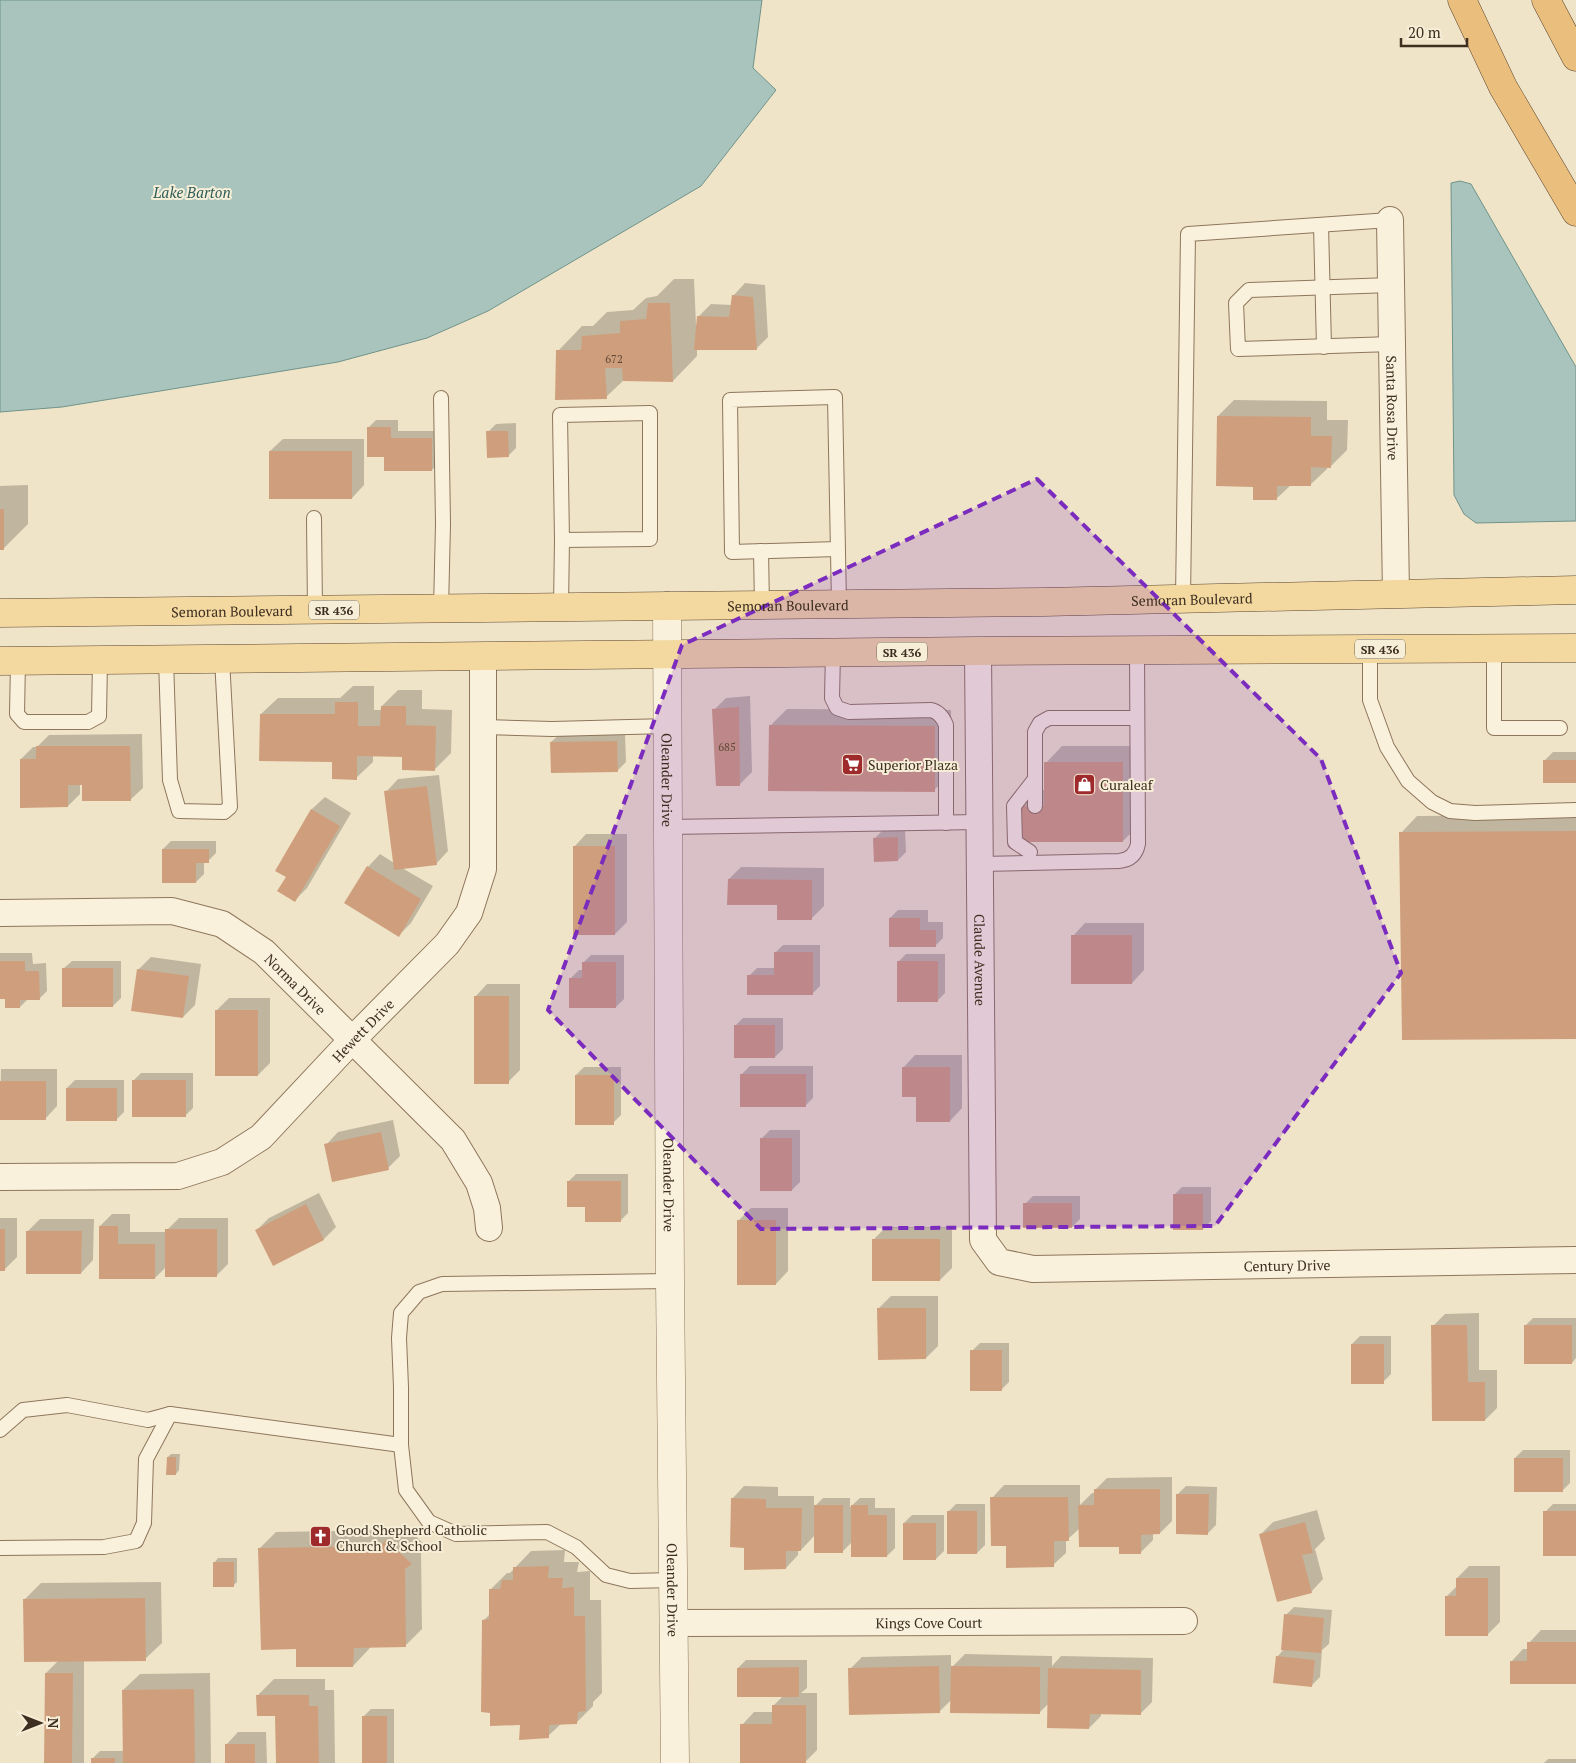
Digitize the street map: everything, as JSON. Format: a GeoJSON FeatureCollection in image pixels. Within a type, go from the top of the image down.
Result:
{"type":"FeatureCollection","features":[{"type":"Feature","properties":{"kind":"highway"},"geometry":{"type":"LineString","coordinates":[[1462,0],[1503,87],[1576,212]]}},
{"type":"Feature","properties":{"kind":"highway"},"geometry":{"type":"LineString","coordinates":[[1546,0],[1576,57]]}},
{"type":"Feature","properties":{"kind":"main road","name":"Semoran Boulevard"},"geometry":{"type":"LineString","coordinates":[[0,613],[1183,599],[1576,590]]}},
{"type":"Feature","properties":{"kind":"main road","name":"SR 436"},"geometry":{"type":"LineString","coordinates":[[9,661],[832,652],[1576,648]]}},
{"type":"Feature","properties":{"kind":"street","name":"Santa Rosa Drive"},"geometry":{"type":"LineString","coordinates":[[1390,220],[1396,594]]}},
{"type":"Feature","properties":{"kind":"street","name":"Oleander Drive"},"geometry":{"type":"LineString","coordinates":[[667,606],[670,1281],[675,1763]]}},
{"type":"Feature","properties":{"kind":"street","name":"Claude Avenue"},"geometry":{"type":"LineString","coordinates":[[978,651],[982,1240],[1000,1262]]}},
{"type":"Feature","properties":{"kind":"street","name":"Hewett Drive"},"geometry":{"type":"LineString","coordinates":[[0,1177],[178,1176],[222,1162],[261,1137],[353,1039],[447,944],[470,913],[484,869],[484,657]]}},
{"type":"Feature","properties":{"kind":"street","name":"Norma Drive"},"geometry":{"type":"LineString","coordinates":[[0,913],[172,910],[222,924],[264,952],[453,1140],[480,1183],[487,1208],[489,1228]]}},
{"type":"Feature","properties":{"kind":"street","name":"Century Drive"},"geometry":{"type":"LineString","coordinates":[[1000,1262],[1033,1270],[1576,1260]]}},
{"type":"Feature","properties":{"kind":"street","name":"Kings Cove Court"},"geometry":{"type":"LineString","coordinates":[[674,1623],[1184,1621]]}},
{"type":"Feature","properties":{"kind":"lane"},"geometry":{"type":"LineString","coordinates":[[1183,599],[1188,234],[1390,220]]}},
{"type":"Feature","properties":{"kind":"lane"},"geometry":{"type":"LineString","coordinates":[[1321,225],[1324,346]]}},
{"type":"Feature","properties":{"kind":"lane"},"geometry":{"type":"LineString","coordinates":[[1391,285],[1249,290],[1236,303],[1238,350],[1392,344]]}},
{"type":"Feature","properties":{"kind":"lane"},"geometry":{"type":"LineString","coordinates":[[838,549],[732,552],[730,400],[835,397],[838,549],[839,604]]}},
{"type":"Feature","properties":{"kind":"lane"},"geometry":{"type":"LineString","coordinates":[[442,398],[442,608]]}},
{"type":"Feature","properties":{"kind":"lane"},"geometry":{"type":"LineString","coordinates":[[561,607],[560,415],[650,413],[650,539],[562,540]]}},
{"type":"Feature","properties":{"kind":"lane"},"geometry":{"type":"LineString","coordinates":[[314,518],[315,610]]}},
{"type":"Feature","properties":{"kind":"lane"},"geometry":{"type":"LineString","coordinates":[[761,551],[762,605]]}},
{"type":"Feature","properties":{"kind":"lane"},"geometry":{"type":"LineString","coordinates":[[1494,648],[1494,728],[1560,728]]}},
{"type":"Feature","properties":{"kind":"lane"},"geometry":{"type":"LineString","coordinates":[[1370,649],[1370,700],[1387,748],[1408,781],[1432,802],[1450,811],[1475,813],[1576,810]]}},
{"type":"Feature","properties":{"kind":"lane"},"geometry":{"type":"LineString","coordinates":[[980,864],[1032,852],[1119,861],[1126,860],[1137,851],[1137,650]]}},
{"type":"Feature","properties":{"kind":"lane"},"geometry":{"type":"LineString","coordinates":[[832,652],[832,698],[837,708],[849,712],[931,710],[937,712],[944,720],[946,725],[946,823]]}},
{"type":"Feature","properties":{"kind":"lane"},"geometry":{"type":"LineString","coordinates":[[166,660],[170,780],[179,811],[224,812],[230,807],[222,659]]}},
{"type":"Feature","properties":{"kind":"lane"},"geometry":{"type":"LineString","coordinates":[[9,661],[17,714],[24,722],[88,722],[99,716],[100,661]]}},
{"type":"Feature","properties":{"kind":"lane"},"geometry":{"type":"LineString","coordinates":[[1035,806],[1035,732],[1040,723],[1048,718],[1137,718]]}},
{"type":"Feature","properties":{"kind":"lane"},"geometry":{"type":"LineString","coordinates":[[484,727],[552,729],[668,726]]}},
{"type":"Feature","properties":{"kind":"lane"},"geometry":{"type":"LineString","coordinates":[[1032,852],[1015,842],[1014,806],[1035,779]]}},
{"type":"Feature","properties":{"kind":"lane"},"geometry":{"type":"LineString","coordinates":[[668,826],[979,822]]}},
{"type":"Feature","properties":{"kind":"lane"},"geometry":{"type":"LineString","coordinates":[[670,1281],[442,1284],[419,1292],[401,1313],[401,1445],[406,1490],[429,1522],[456,1534],[547,1532],[576,1547],[606,1575],[630,1581],[674,1580]]}},
{"type":"Feature","properties":{"kind":"lane"},"geometry":{"type":"LineString","coordinates":[[0,1430],[23,1410],[67,1406],[148,1420],[170,1414],[401,1445]]}},
{"type":"Feature","properties":{"kind":"lane"},"geometry":{"type":"LineString","coordinates":[[0,1548],[104,1547],[136,1540],[144,1523],[146,1458],[170,1414]]}},
{"type":"Feature","properties":{"kind":"highlighted area"},"geometry":{"type":"Polygon","coordinates":[[[1037,479],[1321,759],[1401,973],[1215,1226],[761,1229],[548,1010],[682,645],[1037,479]]]}},
{"type":"Feature","properties":{"kind":"water","name":"Lake Barton"},"geometry":{"type":"Polygon","coordinates":[[[0,0],[762,0],[753,68],[776,90],[701,186],[488,311],[427,338],[338,362],[62,407],[0,412],[0,0]]]}},
{"type":"Feature","properties":{"kind":"water"},"geometry":{"type":"Polygon","coordinates":[[[1460,181],[1471,184],[1576,367],[1576,521],[1476,523],[1464,514],[1454,495],[1451,183],[1460,181]]]}},
{"type":"Feature","properties":{"kind":"building"},"geometry":{"type":"Polygon","coordinates":[[[732,295],[753,297],[757,350],[694,350],[697,316],[729,317],[732,295]]]}},
{"type":"Feature","properties":{"kind":"building"},"geometry":{"type":"Polygon","coordinates":[[[648,303],[670,303],[673,382],[623,381],[622,368],[605,368],[607,399],[555,400],[556,350],[581,350],[582,336],[620,333],[620,321],[646,319],[648,303]]]}},
{"type":"Feature","properties":{"kind":"building"},"geometry":{"type":"Polygon","coordinates":[[[1217,416],[1311,417],[1311,436],[1332,436],[1331,468],[1311,467],[1311,486],[1277,486],[1277,500],[1253,500],[1253,487],[1216,486],[1217,416]]]}},
{"type":"Feature","properties":{"kind":"building"},"geometry":{"type":"Polygon","coordinates":[[[367,427],[391,427],[391,438],[432,438],[432,471],[384,471],[384,457],[367,457],[367,427]]]}},
{"type":"Feature","properties":{"kind":"building"},"geometry":{"type":"Polygon","coordinates":[[[486,431],[508,431],[509,457],[487,458],[486,431]]]}},
{"type":"Feature","properties":{"kind":"building"},"geometry":{"type":"Polygon","coordinates":[[[269,451],[352,451],[352,499],[269,499],[269,451]]]}},
{"type":"Feature","properties":{"kind":"building"},"geometry":{"type":"Polygon","coordinates":[[[0,509],[4,509],[4,550],[0,550],[0,509]]]}},
{"type":"Feature","properties":{"kind":"building"},"geometry":{"type":"Polygon","coordinates":[[[335,702],[358,702],[358,726],[380,726],[381,706],[406,706],[406,725],[436,726],[435,771],[402,770],[402,757],[357,756],[357,780],[332,779],[332,762],[259,761],[260,714],[335,714],[335,702]]]}},
{"type":"Feature","properties":{"kind":"building"},"geometry":{"type":"Polygon","coordinates":[[[739,707],[740,786],[716,786],[712,709],[739,707]]]}},
{"type":"Feature","properties":{"kind":"building"},"geometry":{"type":"Polygon","coordinates":[[[769,725],[935,726],[935,792],[768,791],[769,725]]]}},
{"type":"Feature","properties":{"kind":"building"},"geometry":{"type":"Polygon","coordinates":[[[617,741],[618,772],[551,773],[550,742],[617,741]]]}},
{"type":"Feature","properties":{"kind":"building"},"geometry":{"type":"Polygon","coordinates":[[[36,746],[130,746],[131,801],[82,801],[82,785],[68,785],[68,807],[20,808],[20,759],[36,759],[36,746]]]}},
{"type":"Feature","properties":{"kind":"building"},"geometry":{"type":"Polygon","coordinates":[[[1543,760],[1576,760],[1576,783],[1543,783],[1543,760]]]}},
{"type":"Feature","properties":{"kind":"building","name":"Curaleaf"},"geometry":{"type":"Polygon","coordinates":[[[1044,762],[1123,762],[1123,842],[1022,842],[1022,806],[1044,806],[1044,762]]]}},
{"type":"Feature","properties":{"kind":"building"},"geometry":{"type":"Polygon","coordinates":[[[427,786],[437,865],[394,870],[384,791],[427,786]]]}},
{"type":"Feature","properties":{"kind":"building"},"geometry":{"type":"Polygon","coordinates":[[[311,809],[340,826],[295,902],[277,891],[286,877],[275,871],[311,809]]]}},
{"type":"Feature","properties":{"kind":"building"},"geometry":{"type":"Polygon","coordinates":[[[1576,831],[1576,1039],[1402,1040],[1399,832],[1576,831]]]}},
{"type":"Feature","properties":{"kind":"building"},"geometry":{"type":"Polygon","coordinates":[[[898,837],[898,861],[874,862],[873,838],[898,837]]]}},
{"type":"Feature","properties":{"kind":"building"},"geometry":{"type":"Polygon","coordinates":[[[573,846],[615,846],[615,935],[573,935],[573,846]]]}},
{"type":"Feature","properties":{"kind":"building"},"geometry":{"type":"Polygon","coordinates":[[[162,849],[209,849],[209,863],[196,863],[196,883],[162,883],[162,849]]]}},
{"type":"Feature","properties":{"kind":"building"},"geometry":{"type":"Polygon","coordinates":[[[367,866],[421,899],[399,937],[344,903],[367,866]]]}},
{"type":"Feature","properties":{"kind":"building"},"geometry":{"type":"Polygon","coordinates":[[[728,879],[812,880],[812,920],[777,920],[777,905],[727,905],[728,879]]]}},
{"type":"Feature","properties":{"kind":"building"},"geometry":{"type":"Polygon","coordinates":[[[889,918],[920,918],[920,930],[936,930],[936,947],[889,947],[889,918]]]}},
{"type":"Feature","properties":{"kind":"building"},"geometry":{"type":"Polygon","coordinates":[[[1071,935],[1132,935],[1132,984],[1071,984],[1071,935]]]}},
{"type":"Feature","properties":{"kind":"building"},"geometry":{"type":"Polygon","coordinates":[[[774,952],[813,952],[813,995],[747,995],[747,975],[774,975],[774,952]]]}},
{"type":"Feature","properties":{"kind":"building"},"geometry":{"type":"Polygon","coordinates":[[[0,961],[25,961],[25,971],[39,971],[40,1000],[20,1000],[20,1008],[5,1008],[5,999],[0,999],[0,961]]]}},
{"type":"Feature","properties":{"kind":"building"},"geometry":{"type":"Polygon","coordinates":[[[897,961],[938,961],[938,1002],[897,1002],[897,961]]]}},
{"type":"Feature","properties":{"kind":"building"},"geometry":{"type":"Polygon","coordinates":[[[582,962],[616,962],[616,1008],[569,1008],[569,978],[582,978],[582,962]]]}},
{"type":"Feature","properties":{"kind":"building"},"geometry":{"type":"Polygon","coordinates":[[[62,968],[113,968],[113,1007],[62,1007],[62,968]]]}},
{"type":"Feature","properties":{"kind":"building"},"geometry":{"type":"Polygon","coordinates":[[[137,969],[189,976],[183,1018],[131,1011],[137,969]]]}},
{"type":"Feature","properties":{"kind":"building"},"geometry":{"type":"Polygon","coordinates":[[[474,996],[509,996],[509,1084],[474,1084],[474,996]]]}},
{"type":"Feature","properties":{"kind":"building"},"geometry":{"type":"Polygon","coordinates":[[[215,1010],[258,1010],[258,1076],[215,1076],[215,1010]]]}},
{"type":"Feature","properties":{"kind":"building"},"geometry":{"type":"Polygon","coordinates":[[[734,1025],[775,1025],[775,1058],[734,1058],[734,1025]]]}},
{"type":"Feature","properties":{"kind":"building"},"geometry":{"type":"Polygon","coordinates":[[[902,1067],[950,1067],[950,1122],[916,1122],[916,1097],[902,1097],[902,1067]]]}},
{"type":"Feature","properties":{"kind":"building"},"geometry":{"type":"Polygon","coordinates":[[[740,1074],[806,1074],[806,1107],[740,1107],[740,1074]]]}},
{"type":"Feature","properties":{"kind":"building"},"geometry":{"type":"Polygon","coordinates":[[[575,1075],[614,1075],[614,1125],[575,1125],[575,1075]]]}},
{"type":"Feature","properties":{"kind":"building"},"geometry":{"type":"Polygon","coordinates":[[[132,1080],[186,1080],[186,1117],[132,1117],[132,1080]]]}},
{"type":"Feature","properties":{"kind":"building"},"geometry":{"type":"Polygon","coordinates":[[[0,1081],[46,1081],[46,1120],[0,1120],[0,1081]]]}},
{"type":"Feature","properties":{"kind":"building"},"geometry":{"type":"Polygon","coordinates":[[[66,1088],[117,1088],[117,1121],[66,1121],[66,1088]]]}},
{"type":"Feature","properties":{"kind":"building"},"geometry":{"type":"Polygon","coordinates":[[[381,1132],[389,1170],[332,1182],[324,1144],[381,1132]]]}},
{"type":"Feature","properties":{"kind":"building"},"geometry":{"type":"Polygon","coordinates":[[[760,1138],[792,1138],[792,1191],[760,1191],[760,1138]]]}},
{"type":"Feature","properties":{"kind":"building"},"geometry":{"type":"Polygon","coordinates":[[[567,1181],[621,1181],[621,1222],[585,1222],[585,1207],[567,1207],[567,1181]]]}},
{"type":"Feature","properties":{"kind":"building"},"geometry":{"type":"Polygon","coordinates":[[[1173,1194],[1203,1194],[1203,1230],[1173,1230],[1173,1194]]]}},
{"type":"Feature","properties":{"kind":"building"},"geometry":{"type":"Polygon","coordinates":[[[1023,1203],[1072,1203],[1072,1228],[1023,1228],[1023,1203]]]}},
{"type":"Feature","properties":{"kind":"building"},"geometry":{"type":"Polygon","coordinates":[[[306,1204],[324,1240],[273,1266],[255,1230],[306,1204]]]}},
{"type":"Feature","properties":{"kind":"building"},"geometry":{"type":"Polygon","coordinates":[[[737,1220],[776,1220],[776,1285],[737,1285],[737,1220]]]}},
{"type":"Feature","properties":{"kind":"building"},"geometry":{"type":"Polygon","coordinates":[[[99,1226],[118,1226],[118,1244],[155,1244],[155,1279],[99,1279],[99,1226]]]}},
{"type":"Feature","properties":{"kind":"building"},"geometry":{"type":"Polygon","coordinates":[[[0,1229],[5,1229],[5,1271],[0,1271],[0,1229]]]}},
{"type":"Feature","properties":{"kind":"building"},"geometry":{"type":"Polygon","coordinates":[[[165,1229],[217,1229],[217,1277],[165,1277],[165,1229]]]}},
{"type":"Feature","properties":{"kind":"building"},"geometry":{"type":"Polygon","coordinates":[[[26,1231],[82,1231],[81,1274],[26,1274],[26,1231]]]}},
{"type":"Feature","properties":{"kind":"building"},"geometry":{"type":"Polygon","coordinates":[[[872,1239],[940,1239],[940,1281],[872,1281],[872,1239]]]}},
{"type":"Feature","properties":{"kind":"building"},"geometry":{"type":"Polygon","coordinates":[[[877,1308],[926,1308],[926,1359],[878,1360],[877,1308]]]}},
{"type":"Feature","properties":{"kind":"building"},"geometry":{"type":"Polygon","coordinates":[[[1431,1325],[1467,1325],[1468,1382],[1485,1382],[1485,1421],[1432,1421],[1431,1325]]]}},
{"type":"Feature","properties":{"kind":"building"},"geometry":{"type":"Polygon","coordinates":[[[1524,1325],[1572,1325],[1572,1364],[1524,1364],[1524,1325]]]}},
{"type":"Feature","properties":{"kind":"building"},"geometry":{"type":"Polygon","coordinates":[[[1351,1344],[1384,1344],[1384,1384],[1351,1384],[1351,1344]]]}},
{"type":"Feature","properties":{"kind":"building"},"geometry":{"type":"Polygon","coordinates":[[[970,1350],[1002,1350],[1002,1391],[970,1391],[970,1350]]]}},
{"type":"Feature","properties":{"kind":"building"},"geometry":{"type":"Polygon","coordinates":[[[167,1457],[176,1457],[176,1475],[166,1475],[167,1457]]]}},
{"type":"Feature","properties":{"kind":"building"},"geometry":{"type":"Polygon","coordinates":[[[1514,1458],[1563,1458],[1563,1492],[1514,1492],[1514,1458]]]}},
{"type":"Feature","properties":{"kind":"building"},"geometry":{"type":"Polygon","coordinates":[[[1094,1489],[1160,1489],[1160,1534],[1141,1535],[1141,1554],[1119,1554],[1119,1547],[1079,1547],[1078,1505],[1094,1505],[1094,1489]]]}},
{"type":"Feature","properties":{"kind":"building"},"geometry":{"type":"Polygon","coordinates":[[[1176,1494],[1209,1494],[1208,1535],[1176,1534],[1176,1494]]]}},
{"type":"Feature","properties":{"kind":"building"},"geometry":{"type":"Polygon","coordinates":[[[990,1497],[1068,1497],[1069,1541],[1054,1541],[1054,1567],[1006,1568],[1006,1546],[991,1546],[990,1497]]]}},
{"type":"Feature","properties":{"kind":"building"},"geometry":{"type":"Polygon","coordinates":[[[731,1498],[766,1499],[766,1508],[802,1508],[801,1551],[786,1551],[786,1569],[744,1570],[744,1548],[730,1547],[731,1498]]]}},
{"type":"Feature","properties":{"kind":"building"},"geometry":{"type":"Polygon","coordinates":[[[814,1505],[843,1505],[843,1553],[814,1553],[814,1505]]]}},
{"type":"Feature","properties":{"kind":"building"},"geometry":{"type":"Polygon","coordinates":[[[851,1505],[868,1505],[868,1515],[887,1515],[887,1557],[851,1557],[851,1505]]]}},
{"type":"Feature","properties":{"kind":"building"},"geometry":{"type":"Polygon","coordinates":[[[947,1511],[977,1511],[977,1554],[947,1554],[947,1511]]]}},
{"type":"Feature","properties":{"kind":"building"},"geometry":{"type":"Polygon","coordinates":[[[1543,1511],[1576,1511],[1576,1556],[1543,1556],[1543,1511]]]}},
{"type":"Feature","properties":{"kind":"building"},"geometry":{"type":"Polygon","coordinates":[[[1305,1522],[1313,1553],[1302,1555],[1312,1593],[1277,1602],[1259,1534],[1305,1522]]]}},
{"type":"Feature","properties":{"kind":"building"},"geometry":{"type":"Polygon","coordinates":[[[903,1523],[936,1523],[936,1560],[903,1560],[903,1523]]]}},
{"type":"Feature","properties":{"kind":"building"},"geometry":{"type":"Polygon","coordinates":[[[386,1540],[412,1564],[405,1569],[406,1647],[354,1648],[353,1667],[296,1667],[296,1649],[261,1650],[258,1548],[380,1546],[386,1540]]]}},
{"type":"Feature","properties":{"kind":"building"},"geometry":{"type":"Polygon","coordinates":[[[213,1562],[234,1562],[234,1587],[213,1587],[213,1562]]]}},
{"type":"Feature","properties":{"kind":"building"},"geometry":{"type":"Polygon","coordinates":[[[549,1566],[548,1578],[563,1578],[562,1588],[574,1587],[574,1616],[585,1616],[586,1711],[578,1712],[577,1724],[549,1725],[549,1738],[519,1740],[520,1725],[490,1726],[490,1713],[481,1712],[482,1620],[489,1619],[489,1589],[500,1589],[502,1580],[513,1580],[513,1567],[549,1566]]]}},
{"type":"Feature","properties":{"kind":"building"},"geometry":{"type":"Polygon","coordinates":[[[1456,1578],[1488,1578],[1488,1636],[1445,1636],[1445,1596],[1456,1596],[1456,1578]]]}},
{"type":"Feature","properties":{"kind":"building"},"geometry":{"type":"Polygon","coordinates":[[[145,1598],[146,1661],[24,1662],[23,1599],[145,1598]]]}},
{"type":"Feature","properties":{"kind":"building"},"geometry":{"type":"Polygon","coordinates":[[[1284,1614],[1324,1618],[1321,1653],[1281,1650],[1284,1614]]]}},
{"type":"Feature","properties":{"kind":"building"},"geometry":{"type":"Polygon","coordinates":[[[1527,1642],[1576,1642],[1576,1684],[1510,1684],[1510,1661],[1527,1661],[1527,1642]]]}},
{"type":"Feature","properties":{"kind":"building"},"geometry":{"type":"Polygon","coordinates":[[[1276,1656],[1315,1660],[1312,1687],[1273,1683],[1276,1656]]]}},
{"type":"Feature","properties":{"kind":"building"},"geometry":{"type":"Polygon","coordinates":[[[939,1666],[940,1713],[849,1715],[848,1668],[939,1666]]]}},
{"type":"Feature","properties":{"kind":"building"},"geometry":{"type":"Polygon","coordinates":[[[951,1666],[1040,1667],[1040,1714],[950,1713],[951,1666]]]}},
{"type":"Feature","properties":{"kind":"building"},"geometry":{"type":"Polygon","coordinates":[[[799,1667],[799,1697],[737,1697],[737,1668],[799,1667]]]}},
{"type":"Feature","properties":{"kind":"building"},"geometry":{"type":"Polygon","coordinates":[[[1048,1668],[1141,1670],[1141,1715],[1090,1714],[1089,1729],[1047,1728],[1048,1668]]]}},
{"type":"Feature","properties":{"kind":"building"},"geometry":{"type":"Polygon","coordinates":[[[45,1673],[73,1673],[72,1763],[44,1763],[45,1673]]]}},
{"type":"Feature","properties":{"kind":"building"},"geometry":{"type":"Polygon","coordinates":[[[194,1689],[195,1763],[123,1763],[122,1690],[194,1689]]]}},
{"type":"Feature","properties":{"kind":"building"},"geometry":{"type":"Polygon","coordinates":[[[256,1695],[309,1695],[309,1706],[318,1706],[319,1763],[276,1763],[275,1716],[257,1716],[256,1695]]]}},
{"type":"Feature","properties":{"kind":"building"},"geometry":{"type":"Polygon","coordinates":[[[772,1705],[806,1705],[806,1763],[740,1763],[740,1724],[772,1724],[772,1705]]]}},
{"type":"Feature","properties":{"kind":"building"},"geometry":{"type":"Polygon","coordinates":[[[362,1716],[387,1716],[387,1763],[362,1763],[362,1716]]]}},
{"type":"Feature","properties":{"kind":"building"},"geometry":{"type":"Polygon","coordinates":[[[225,1744],[255,1744],[255,1763],[225,1763],[225,1744]]]}},
{"type":"Feature","properties":{"kind":"building"},"geometry":{"type":"Polygon","coordinates":[[[91,1758],[115,1758],[115,1763],[91,1763],[91,1758]]]}},
{"type":"Feature","properties":{"kind":"place","name":"Superior Plaza"},"geometry":{"type":"Point","coordinates":[852,764]}},
{"type":"Feature","properties":{"kind":"place","name":"Curaleaf"},"geometry":{"type":"Point","coordinates":[1084,784]}},
{"type":"Feature","properties":{"kind":"place","name":"Good Shepherd Catholic Church & School"},"geometry":{"type":"Point","coordinates":[320,1537]}}]}
